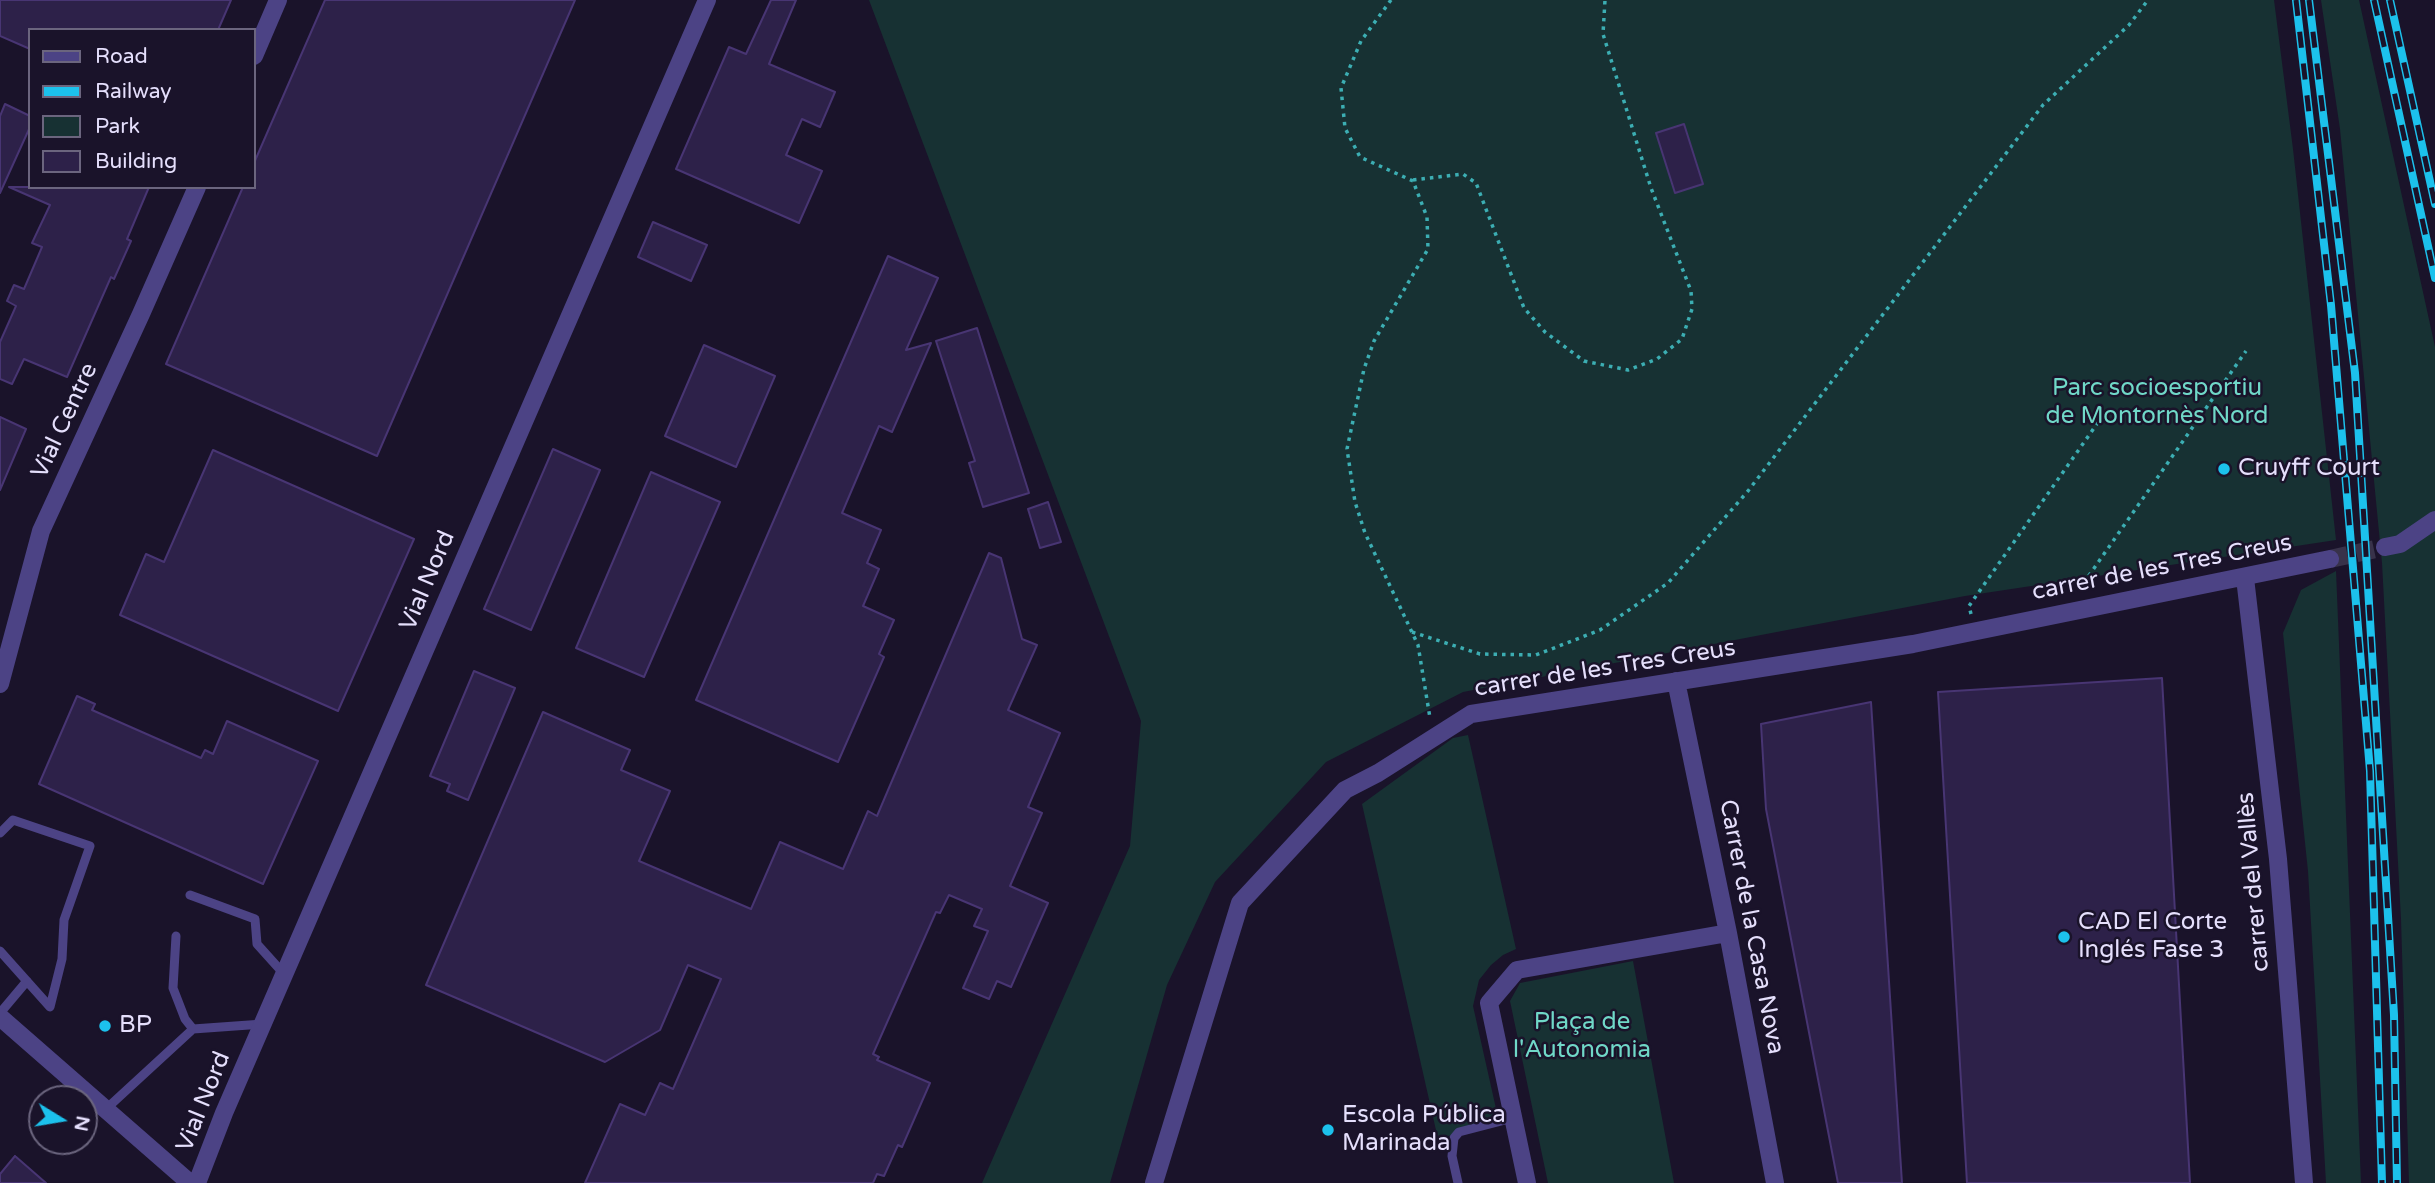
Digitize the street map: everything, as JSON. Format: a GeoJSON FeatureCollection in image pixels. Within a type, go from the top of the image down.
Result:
{"type":"FeatureCollection","features":[{"type":"Feature","properties":{"kind":"street"},"geometry":{"type":"LineString","coordinates":[[256,51],[278,0]]}},
{"type":"Feature","properties":{"kind":"street","name":"Vial Nord"},"geometry":{"type":"LineString","coordinates":[[198,1183],[263,1024],[707,0]]}},
{"type":"Feature","properties":{"kind":"street","name":"Vial Centre"},"geometry":{"type":"LineString","coordinates":[[0,684],[41,530],[196,189]]}},
{"type":"Feature","properties":{"kind":"street"},"geometry":{"type":"LineString","coordinates":[[2385,547],[2400,544],[2435,520]]}},
{"type":"Feature","properties":{"kind":"street","name":"carrer de les Tres Creus"},"geometry":{"type":"LineString","coordinates":[[1154,1183],[1240,904],[1345,790],[1378,773],[1471,714],[1913,644],[2330,559]]}},
{"type":"Feature","properties":{"kind":"street","name":"carrer del Vallès"},"geometry":{"type":"LineString","coordinates":[[2245,578],[2278,859],[2304,1183]]}},
{"type":"Feature","properties":{"kind":"street","name":"Carrer de la Casa Nova"},"geometry":{"type":"LineString","coordinates":[[1676,681],[1728,933],[1775,1183]]}},
{"type":"Feature","properties":{"kind":"street"},"geometry":{"type":"LineString","coordinates":[[1527,1183],[1489,1003],[1517,970],[1728,933]]}},
{"type":"Feature","properties":{"kind":"street"},"geometry":{"type":"LineString","coordinates":[[0,1015],[190,1183]]}},
{"type":"Feature","properties":{"kind":"lane"},"geometry":{"type":"LineString","coordinates":[[0,832],[13,820],[90,846],[64,920],[62,959],[50,1007],[0,951]]}},
{"type":"Feature","properties":{"kind":"lane"},"geometry":{"type":"LineString","coordinates":[[190,895],[255,919],[257,944],[285,975]]}},
{"type":"Feature","properties":{"kind":"lane"},"geometry":{"type":"LineString","coordinates":[[176,936],[173,988],[185,1019],[193,1029]]}},
{"type":"Feature","properties":{"kind":"lane"},"geometry":{"type":"LineString","coordinates":[[0,1015],[27,981]]}},
{"type":"Feature","properties":{"kind":"lane"},"geometry":{"type":"LineString","coordinates":[[106,1109],[193,1029],[263,1024]]}},
{"type":"Feature","properties":{"kind":"lane"},"geometry":{"type":"LineString","coordinates":[[1458,1183],[1452,1156],[1454,1138],[1459,1132],[1513,1118]]}},
{"type":"Feature","properties":{"kind":"path"},"geometry":{"type":"LineString","coordinates":[[1391,0],[1361,41],[1341,88],[1345,128],[1360,157],[1413,181],[1463,174],[1476,183],[1524,308],[1545,332],[1584,361],[1628,370],[1657,359],[1682,339],[1692,309],[1691,292],[1651,188],[1603,34],[1605,0]]}},
{"type":"Feature","properties":{"kind":"path"},"geometry":{"type":"LineString","coordinates":[[1412,632],[1480,654],[1536,655],[1600,630],[1668,583],[1748,491],[2043,105],[2129,25],[2148,0]]}},
{"type":"Feature","properties":{"kind":"path"},"geometry":{"type":"LineString","coordinates":[[1413,181],[1427,217],[1428,249],[1374,341],[1364,369],[1347,449],[1355,502],[1365,533],[1418,645],[1432,738]]}},
{"type":"Feature","properties":{"kind":"path"},"geometry":{"type":"LineString","coordinates":[[2088,609],[2083,584],[2246,351]]}},
{"type":"Feature","properties":{"kind":"path"},"geometry":{"type":"LineString","coordinates":[[1975,631],[1969,606],[2106,411]]}},
{"type":"Feature","properties":{"kind":"green space","name":"Parc socioesportiu de Montornès Nord"},"geometry":{"type":"Polygon","coordinates":[[[869,0],[2274,0],[2336,540],[1965,596],[1463,692],[1326,762],[1215,882],[1167,985],[1110,1183],[982,1183],[1130,846],[1141,721],[869,0]]]}},
{"type":"Feature","properties":{"kind":"green space"},"geometry":{"type":"Polygon","coordinates":[[[2321,0],[2359,0],[2435,347],[2435,1183],[2409,1183],[2401,919],[2382,563],[2340,129],[2321,0]]]}},
{"type":"Feature","properties":{"kind":"green space"},"geometry":{"type":"Polygon","coordinates":[[[2336,571],[2361,1183],[2326,1183],[2308,871],[2283,633],[2301,590],[2336,571]]]}},
{"type":"Feature","properties":{"kind":"green space"},"geometry":{"type":"Polygon","coordinates":[[[1468,735],[1516,949],[1491,965],[1479,980],[1473,1006],[1499,1122],[1438,1139],[1362,804],[1453,738],[1468,735]]]}},
{"type":"Feature","properties":{"kind":"green space","name":"Plaça de l'Autonomia"},"geometry":{"type":"Polygon","coordinates":[[[1633,961],[1674,1183],[1548,1183],[1510,1001],[1520,983],[1633,961]]]}},
{"type":"Feature","properties":{"kind":"building"},"geometry":{"type":"Polygon","coordinates":[[[0,0],[231,0],[219,28],[28,28],[28,48],[0,36],[0,0]]]}},
{"type":"Feature","properties":{"kind":"building"},"geometry":{"type":"Polygon","coordinates":[[[325,0],[575,0],[377,456],[166,364],[242,189],[256,189],[256,158],[325,0]]]}},
{"type":"Feature","properties":{"kind":"building"},"geometry":{"type":"Polygon","coordinates":[[[771,0],[796,0],[769,64],[835,92],[820,127],[802,119],[786,155],[822,171],[799,223],[676,169],[729,47],[746,54],[771,0]]]}},
{"type":"Feature","properties":{"kind":"building"},"geometry":{"type":"Polygon","coordinates":[[[5,104],[28,115],[28,131],[0,193],[0,116],[5,104]]]}},
{"type":"Feature","properties":{"kind":"building"},"geometry":{"type":"Polygon","coordinates":[[[1684,124],[1703,184],[1675,193],[1656,133],[1684,124]]]}},
{"type":"Feature","properties":{"kind":"building"},"geometry":{"type":"Polygon","coordinates":[[[9,187],[148,189],[127,239],[131,241],[114,279],[111,277],[67,377],[24,359],[12,384],[0,379],[0,342],[16,306],[7,301],[14,285],[24,289],[42,247],[32,243],[50,205],[9,187]]]}},
{"type":"Feature","properties":{"kind":"building"},"geometry":{"type":"Polygon","coordinates":[[[653,222],[707,245],[691,281],[638,257],[653,222]]]}},
{"type":"Feature","properties":{"kind":"building"},"geometry":{"type":"Polygon","coordinates":[[[888,256],[938,278],[906,350],[931,343],[892,432],[879,426],[842,513],[881,530],[867,563],[879,569],[863,606],[894,620],[879,654],[884,657],[838,762],[696,700],[888,256]]]}},
{"type":"Feature","properties":{"kind":"building"},"geometry":{"type":"Polygon","coordinates":[[[977,328],[1029,493],[983,507],[969,463],[975,461],[936,341],[977,328]]]}},
{"type":"Feature","properties":{"kind":"building"},"geometry":{"type":"Polygon","coordinates":[[[704,345],[775,376],[736,467],[665,436],[704,345]]]}},
{"type":"Feature","properties":{"kind":"building"},"geometry":{"type":"Polygon","coordinates":[[[0,417],[26,429],[0,490],[0,417]]]}},
{"type":"Feature","properties":{"kind":"building"},"geometry":{"type":"Polygon","coordinates":[[[553,449],[600,470],[531,630],[484,609],[553,449]]]}},
{"type":"Feature","properties":{"kind":"building"},"geometry":{"type":"Polygon","coordinates":[[[213,450],[414,539],[338,711],[120,615],[146,554],[164,562],[213,450]]]}},
{"type":"Feature","properties":{"kind":"building"},"geometry":{"type":"Polygon","coordinates":[[[651,472],[720,502],[644,677],[576,648],[651,472]]]}},
{"type":"Feature","properties":{"kind":"building"},"geometry":{"type":"Polygon","coordinates":[[[1048,502],[1061,542],[1040,548],[1028,509],[1048,502]]]}},
{"type":"Feature","properties":{"kind":"building"},"geometry":{"type":"Polygon","coordinates":[[[989,553],[1001,558],[1022,639],[1037,645],[1008,710],[1060,733],[1028,807],[1042,813],[1010,886],[1048,903],[1011,987],[997,981],[989,999],[963,988],[988,931],[974,926],[982,909],[949,895],[940,913],[936,912],[873,1054],[879,1057],[877,1060],[930,1083],[902,1147],[898,1145],[884,1176],[877,1174],[873,1183],[585,1183],[620,1104],[645,1115],[660,1083],[673,1089],[721,979],[688,965],[660,1030],[605,1062],[426,985],[543,712],[630,750],[621,770],[670,791],[639,861],[751,909],[780,842],[843,869],[868,811],[877,816],[989,553]]]}},
{"type":"Feature","properties":{"kind":"building"},"geometry":{"type":"Polygon","coordinates":[[[474,671],[515,688],[468,800],[447,791],[450,784],[430,776],[474,671]]]}},
{"type":"Feature","properties":{"kind":"building","name":"CAD El Corte Inglés Fase 3"},"geometry":{"type":"Polygon","coordinates":[[[2162,678],[2190,1183],[1967,1183],[1938,692],[2162,678]]]}},
{"type":"Feature","properties":{"kind":"building"},"geometry":{"type":"Polygon","coordinates":[[[77,696],[95,704],[92,710],[201,758],[205,750],[213,754],[227,721],[318,761],[263,884],[39,784],[77,696]]]}},
{"type":"Feature","properties":{"kind":"building"},"geometry":{"type":"Polygon","coordinates":[[[1871,702],[1902,1183],[1838,1183],[1766,809],[1761,724],[1871,702]]]}},
{"type":"Feature","properties":{"kind":"building"},"geometry":{"type":"Polygon","coordinates":[[[15,1156],[46,1183],[0,1183],[0,1174],[15,1156]]]}},
{"type":"Feature","properties":{"kind":"tunnel"},"geometry":{"type":"LineString","coordinates":[[2330,559],[2385,547]]}},
{"type":"Feature","properties":{"kind":"railway"},"geometry":{"type":"LineString","coordinates":[[2296,0],[2331,305],[2370,771],[2382,1183]]}},
{"type":"Feature","properties":{"kind":"railway"},"geometry":{"type":"LineString","coordinates":[[2309,0],[2355,373],[2394,1015],[2397,1183]]}},
{"type":"Feature","properties":{"kind":"railway"},"geometry":{"type":"LineString","coordinates":[[2374,0],[2435,278]]}},
{"type":"Feature","properties":{"kind":"railway"},"geometry":{"type":"LineString","coordinates":[[2390,0],[2435,204]]}},
{"type":"Feature","properties":{"kind":"place","name":"Cruyff Court"},"geometry":{"type":"Point","coordinates":[2224,469]}},
{"type":"Feature","properties":{"kind":"place","name":"CAD El Corte Inglés Fase 3"},"geometry":{"type":"Point","coordinates":[2064,937]}},
{"type":"Feature","properties":{"kind":"place","name":"BP"},"geometry":{"type":"Point","coordinates":[105,1026]}},
{"type":"Feature","properties":{"kind":"place","name":"Escola Pública Marinada"},"geometry":{"type":"Point","coordinates":[1328,1130]}}]}
